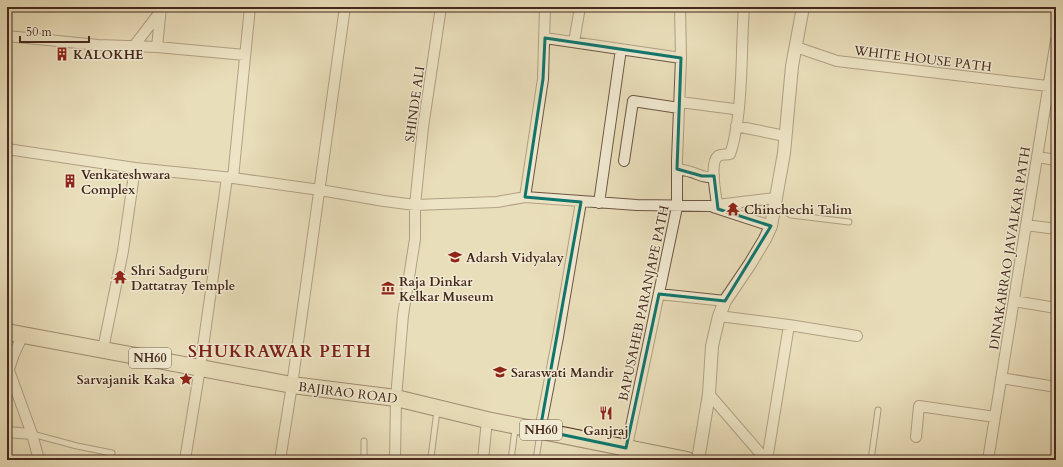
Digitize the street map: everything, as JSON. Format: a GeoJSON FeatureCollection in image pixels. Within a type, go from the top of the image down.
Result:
{"type":"FeatureCollection","features":[{"type":"Feature","properties":{"kind":"highway","name":"BAJIRAO ROAD"},"geometry":{"type":"LineString","coordinates":[[7,332],[292,385],[396,398],[487,420],[540,430],[625,454],[687,460]]}},
{"type":"Feature","properties":{"kind":"street"},"geometry":{"type":"LineString","coordinates":[[185,460],[230,178],[246,55],[250,7]]}},
{"type":"Feature","properties":{"kind":"street"},"geometry":{"type":"LineString","coordinates":[[280,460],[346,7]]}},
{"type":"Feature","properties":{"kind":"street","name":"SHINDE ALI"},"geometry":{"type":"LineString","coordinates":[[395,460],[396,398],[403,315],[415,240],[415,205],[423,127],[441,7]]}},
{"type":"Feature","properties":{"kind":"street"},"geometry":{"type":"LineString","coordinates":[[525,197],[542,79],[545,38],[545,7]]}},
{"type":"Feature","properties":{"kind":"street"},"geometry":{"type":"LineString","coordinates":[[574,42],[580,7]]}},
{"type":"Feature","properties":{"kind":"street","name":"BAPUSAHEB PARANJAPE PATH"},"geometry":{"type":"LineString","coordinates":[[625,454],[677,207],[681,58],[680,7]]}},
{"type":"Feature","properties":{"kind":"street"},"geometry":{"type":"LineString","coordinates":[[713,206],[714,166],[719,155],[730,154],[736,126],[741,84],[744,7]]}},
{"type":"Feature","properties":{"kind":"street"},"geometry":{"type":"LineString","coordinates":[[698,460],[709,394],[712,346],[719,316],[725,301],[750,264],[771,226],[784,153],[792,66],[804,7]]}},
{"type":"Feature","properties":{"kind":"street"},"geometry":{"type":"LineString","coordinates":[[157,46],[161,10]]}},
{"type":"Feature","properties":{"kind":"street"},"geometry":{"type":"LineString","coordinates":[[134,46],[161,10]]}},
{"type":"Feature","properties":{"kind":"street"},"geometry":{"type":"LineString","coordinates":[[7,36],[98,45],[157,46],[246,55]]}},
{"type":"Feature","properties":{"kind":"street"},"geometry":{"type":"LineString","coordinates":[[545,38],[681,58]]}},
{"type":"Feature","properties":{"kind":"street","name":"DINAKARRAO JAVALKAR PATH"},"geometry":{"type":"LineString","coordinates":[[991,460],[995,417],[1037,157],[1052,87],[1056,40]]}},
{"type":"Feature","properties":{"kind":"street","name":"WHITE HOUSE PATH"},"geometry":{"type":"LineString","coordinates":[[796,47],[837,61],[1052,87]]}},
{"type":"Feature","properties":{"kind":"street"},"geometry":{"type":"LineString","coordinates":[[599,203],[621,49]]}},
{"type":"Feature","properties":{"kind":"street"},"geometry":{"type":"LineString","coordinates":[[624,161],[633,101],[734,109]]}},
{"type":"Feature","properties":{"kind":"street"},"geometry":{"type":"LineString","coordinates":[[736,126],[785,136]]}},
{"type":"Feature","properties":{"kind":"street"},"geometry":{"type":"LineString","coordinates":[[7,149],[135,168],[230,178],[320,190],[415,205],[497,202],[525,197],[581,202],[677,207],[775,202]]}},
{"type":"Feature","properties":{"kind":"street"},"geometry":{"type":"LineString","coordinates":[[1037,157],[1056,160]]}},
{"type":"Feature","properties":{"kind":"street"},"geometry":{"type":"LineString","coordinates":[[103,349],[123,251],[135,168]]}},
{"type":"Feature","properties":{"kind":"street"},"geometry":{"type":"LineString","coordinates":[[677,169],[693,172],[707,177],[714,176]]}},
{"type":"Feature","properties":{"kind":"street"},"geometry":{"type":"LineString","coordinates":[[540,430],[558,337],[581,202]]}},
{"type":"Feature","properties":{"kind":"street"},"geometry":{"type":"LineString","coordinates":[[713,206],[771,226]]}},
{"type":"Feature","properties":{"kind":"street"},"geometry":{"type":"LineString","coordinates":[[1026,225],[1056,229]]}},
{"type":"Feature","properties":{"kind":"street"},"geometry":{"type":"LineString","coordinates":[[659,294],[725,301]]}},
{"type":"Feature","properties":{"kind":"street"},"geometry":{"type":"LineString","coordinates":[[1014,301],[1056,308]]}},
{"type":"Feature","properties":{"kind":"street"},"geometry":{"type":"LineString","coordinates":[[719,316],[857,336]]}},
{"type":"Feature","properties":{"kind":"street"},"geometry":{"type":"LineString","coordinates":[[767,460],[789,325]]}},
{"type":"Feature","properties":{"kind":"street"},"geometry":{"type":"LineString","coordinates":[[24,335],[8,367],[32,434],[39,460]]}},
{"type":"Feature","properties":{"kind":"street"},"geometry":{"type":"LineString","coordinates":[[1001,378],[1056,387]]}},
{"type":"Feature","properties":{"kind":"street"},"geometry":{"type":"LineString","coordinates":[[709,394],[767,460]]}},
{"type":"Feature","properties":{"kind":"street"},"geometry":{"type":"LineString","coordinates":[[916,437],[919,406],[995,417]]}},
{"type":"Feature","properties":{"kind":"street"},"geometry":{"type":"LineString","coordinates":[[483,460],[487,420]]}},
{"type":"Feature","properties":{"kind":"street"},"geometry":{"type":"LineString","coordinates":[[7,432],[32,434]]}},
{"type":"Feature","properties":{"kind":"lane"},"geometry":{"type":"LineString","coordinates":[[775,202],[791,215],[849,222]]}},
{"type":"Feature","properties":{"kind":"lane"},"geometry":{"type":"LineString","coordinates":[[431,457],[437,408]]}},
{"type":"Feature","properties":{"kind":"lane"},"geometry":{"type":"LineString","coordinates":[[871,460],[878,410]]}},
{"type":"Feature","properties":{"kind":"lane"},"geometry":{"type":"LineString","coordinates":[[511,460],[516,426]]}},
{"type":"Feature","properties":{"kind":"lane"},"geometry":{"type":"LineString","coordinates":[[536,460],[540,430]]}},
{"type":"Feature","properties":{"kind":"lane"},"geometry":{"type":"LineString","coordinates":[[32,434],[77,446],[112,453]]}},
{"type":"Feature","properties":{"kind":"lane"},"geometry":{"type":"LineString","coordinates":[[364,441],[364,460]]}},
{"type":"Feature","properties":{"kind":"highlighted area"},"geometry":{"type":"Polygon","coordinates":[[[545,38],[681,58],[677,169],[702,176],[714,176],[718,209],[771,226],[725,301],[659,294],[626,448],[540,430],[581,202],[525,197],[543,79],[545,38]]]}},
{"type":"Feature","properties":{"kind":"place","name":"KALOKHE"},"geometry":{"type":"Point","coordinates":[62,54]}},
{"type":"Feature","properties":{"kind":"place","name":"Venkateshwara Complex"},"geometry":{"type":"Point","coordinates":[70,181]}},
{"type":"Feature","properties":{"kind":"place","name":"Chinchechi Talim"},"geometry":{"type":"Point","coordinates":[733,209]}},
{"type":"Feature","properties":{"kind":"place","name":"Adarsh Vidyalay"},"geometry":{"type":"Point","coordinates":[455,257]}},
{"type":"Feature","properties":{"kind":"place","name":"Shri Sadguru Dattatray Temple"},"geometry":{"type":"Point","coordinates":[120,277]}},
{"type":"Feature","properties":{"kind":"place","name":"Raja Dinkar Kelkar Museum"},"geometry":{"type":"Point","coordinates":[388,288]}},
{"type":"Feature","properties":{"kind":"place","name":"Saraswati Mandir"},"geometry":{"type":"Point","coordinates":[500,372]}},
{"type":"Feature","properties":{"kind":"place","name":"Sarvajanik Kaka"},"geometry":{"type":"Point","coordinates":[186,379]}},
{"type":"Feature","properties":{"kind":"place","name":"Ganjraj"},"geometry":{"type":"Point","coordinates":[606,413]}},
{"type":"Feature","properties":{"kind":"district","name":"SHUKRAWAR PETH"},"geometry":{"type":"Point","coordinates":[280,351]}}]}
